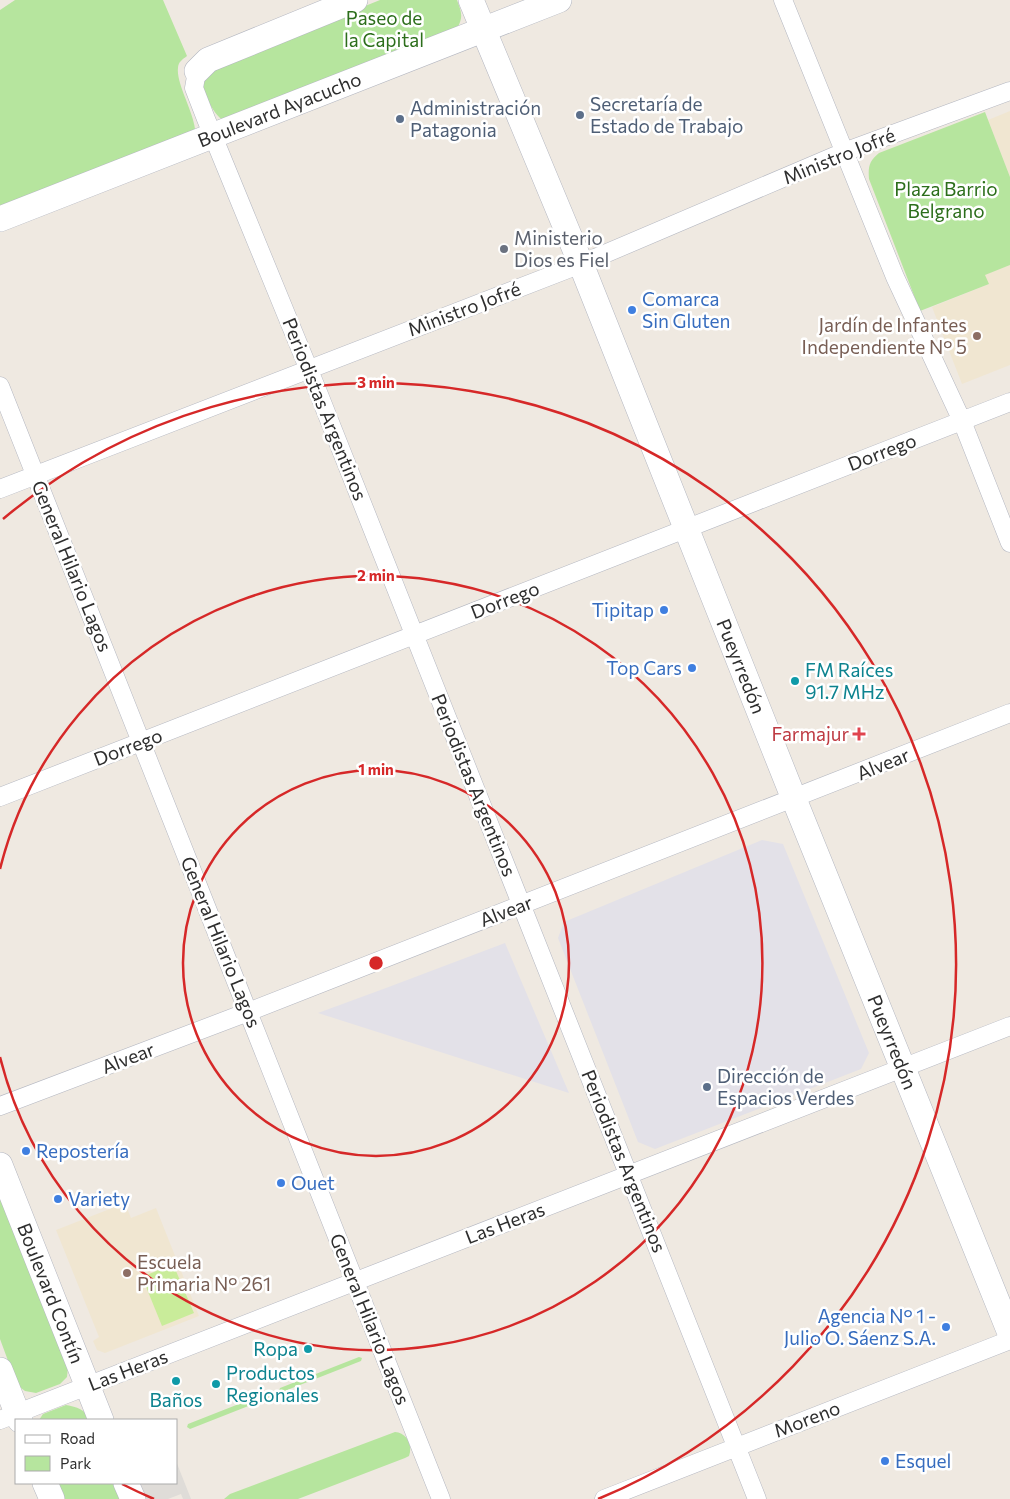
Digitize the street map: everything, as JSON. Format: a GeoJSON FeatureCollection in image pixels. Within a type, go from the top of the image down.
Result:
{"type":"FeatureCollection","features":[{"type":"Feature","properties":{"kind":"main road"},"geometry":{"type":"LineString","coordinates":[[196,71],[208,60],[355,0]]}},
{"type":"Feature","properties":{"kind":"main road","name":"Pueyrredón"},"geometry":{"type":"LineString","coordinates":[[471,0],[581,264],[1010,1333]]}},
{"type":"Feature","properties":{"kind":"main road","name":"Boulevard Ayacucho"},"geometry":{"type":"LineString","coordinates":[[0,219],[559,0]]}},
{"type":"Feature","properties":{"kind":"main road","name":"Boulevard Contín"},"geometry":{"type":"LineString","coordinates":[[0,1165],[101,1419]]}},
{"type":"Feature","properties":{"kind":"main road"},"geometry":{"type":"LineString","coordinates":[[0,1370],[12,1418]]}},
{"type":"Feature","properties":{"kind":"main road"},"geometry":{"type":"LineString","coordinates":[[45,1484],[52,1499]]}},
{"type":"Feature","properties":{"kind":"main road"},"geometry":{"type":"LineString","coordinates":[[126,1484],[133,1499]]}},
{"type":"Feature","properties":{"kind":"street"},"geometry":{"type":"LineString","coordinates":[[783,0],[895,277],[962,421],[1010,543]]}},
{"type":"Feature","properties":{"kind":"street","name":"Periodistas Argentinos"},"geometry":{"type":"LineString","coordinates":[[196,71],[194,88],[310,370],[757,1499]]}},
{"type":"Feature","properties":{"kind":"street","name":"Ministro Jofré"},"geometry":{"type":"LineString","coordinates":[[0,489],[581,264],[844,152],[1010,90]]}},
{"type":"Feature","properties":{"kind":"street","name":"General Hilario Lagos"},"geometry":{"type":"LineString","coordinates":[[0,386],[441,1499]]}},
{"type":"Feature","properties":{"kind":"street","name":"Dorrego"},"geometry":{"type":"LineString","coordinates":[[0,797],[1010,402]]}},
{"type":"Feature","properties":{"kind":"street","name":"Alvear"},"geometry":{"type":"LineString","coordinates":[[0,1106],[248,1012],[1010,713]]}},
{"type":"Feature","properties":{"kind":"street","name":"Las Heras"},"geometry":{"type":"LineString","coordinates":[[12,1418],[87,1386],[1010,1026]]}},
{"type":"Feature","properties":{"kind":"street","name":"Moreno"},"geometry":{"type":"LineString","coordinates":[[604,1499],[1010,1340]]}},
{"type":"Feature","properties":{"kind":"shaded area"},"geometry":{"type":"Polygon","coordinates":[[[1010,111],[1010,177],[988,120],[1010,111]]]}},
{"type":"Feature","properties":{"kind":"shaded area","name":"Jardín de Infantes Independiente N° 5"},"geometry":{"type":"Polygon","coordinates":[[[1010,265],[1010,365],[962,384],[932,307],[989,284],[984,275],[1010,265]]]}},
{"type":"Feature","properties":{"kind":"shaded area"},"geometry":{"type":"Polygon","coordinates":[[[762,840],[783,844],[869,1053],[861,1069],[655,1149],[638,1142],[558,938],[564,922],[762,840]]]}},
{"type":"Feature","properties":{"kind":"shaded area"},"geometry":{"type":"Polygon","coordinates":[[[505,943],[569,1093],[318,1013],[386,988],[505,943]]]}},
{"type":"Feature","properties":{"kind":"shaded area","name":"Escuela Primaria N° 261"},"geometry":{"type":"Polygon","coordinates":[[[125,1203],[131,1218],[156,1208],[199,1316],[105,1353],[97,1350],[93,1341],[99,1337],[56,1230],[125,1203]]]}},
{"type":"Feature","properties":{"kind":"shaded area"},"geometry":{"type":"Polygon","coordinates":[[[178,1466],[191,1499],[183,1499],[181,1494],[168,1499],[145,1499],[138,1484],[178,1484],[178,1466]]]}},
{"type":"Feature","properties":{"kind":"green space"},"geometry":{"type":"Polygon","coordinates":[[[15,0],[163,0],[187,56],[179,64],[178,74],[195,129],[188,136],[0,212],[0,10],[15,0]]]}},
{"type":"Feature","properties":{"kind":"green space","name":"Paseo de la Capital"},"geometry":{"type":"Polygon","coordinates":[[[380,0],[457,0],[461,11],[461,21],[457,28],[223,120],[212,108],[204,91],[203,82],[205,76],[212,68],[380,0]]]}},
{"type":"Feature","properties":{"kind":"green space","name":"Plaza Barrio Belgrano"},"geometry":{"type":"Polygon","coordinates":[[[985,112],[1010,177],[1010,265],[985,275],[989,284],[920,311],[869,179],[870,165],[879,153],[985,112]]]}},
{"type":"Feature","properties":{"kind":"green space"},"geometry":{"type":"Polygon","coordinates":[[[0,1194],[68,1367],[67,1377],[60,1384],[36,1393],[25,1391],[17,1385],[0,1339],[0,1194]]]}},
{"type":"Feature","properties":{"kind":"green space"},"geometry":{"type":"Polygon","coordinates":[[[173,1264],[194,1313],[162,1326],[142,1277],[173,1264]]]}},
{"type":"Feature","properties":{"kind":"green space"},"geometry":{"type":"Polygon","coordinates":[[[359,1357],[362,1358],[361,1361],[282,1392],[279,1391],[280,1388],[359,1357]]]}},
{"type":"Feature","properties":{"kind":"green space"},"geometry":{"type":"Polygon","coordinates":[[[267,1393],[270,1395],[269,1398],[190,1429],[187,1427],[188,1424],[267,1393]]]}},
{"type":"Feature","properties":{"kind":"green space"},"geometry":{"type":"Polygon","coordinates":[[[66,1405],[80,1409],[86,1413],[89,1419],[40,1419],[43,1414],[66,1405]]]}},
{"type":"Feature","properties":{"kind":"green space"},"geometry":{"type":"Polygon","coordinates":[[[395,1432],[403,1435],[408,1440],[410,1452],[409,1456],[405,1458],[298,1499],[224,1499],[230,1494],[395,1432]]]}},
{"type":"Feature","properties":{"kind":"green space"},"geometry":{"type":"Polygon","coordinates":[[[58,1484],[115,1484],[121,1499],[65,1499],[58,1484]]]}},
{"type":"Feature","properties":{"kind":"place","name":"Secretaría de Estado de Trabajo"},"geometry":{"type":"Point","coordinates":[580,115]}},
{"type":"Feature","properties":{"kind":"place","name":"Administración Patagonia"},"geometry":{"type":"Point","coordinates":[400,119]}},
{"type":"Feature","properties":{"kind":"place","name":"Ministerio Dios es Fiel"},"geometry":{"type":"Point","coordinates":[504,249]}},
{"type":"Feature","properties":{"kind":"place","name":"Comarca Sin Gluten"},"geometry":{"type":"Point","coordinates":[632,310]}},
{"type":"Feature","properties":{"kind":"place","name":"Jardín de Infantes Independiente N° 5"},"geometry":{"type":"Point","coordinates":[977,336]}},
{"type":"Feature","properties":{"kind":"place","name":"Tipitap"},"geometry":{"type":"Point","coordinates":[664,610]}},
{"type":"Feature","properties":{"kind":"place","name":"Top Cars"},"geometry":{"type":"Point","coordinates":[692,668]}},
{"type":"Feature","properties":{"kind":"place","name":"FM Raíces 91.7 MHz"},"geometry":{"type":"Point","coordinates":[795,681]}},
{"type":"Feature","properties":{"kind":"place","name":"Farmajur"},"geometry":{"type":"Point","coordinates":[859,734]}},
{"type":"Feature","properties":{"kind":"place","name":"Dirección de Espacios Verdes"},"geometry":{"type":"Point","coordinates":[707,1087]}},
{"type":"Feature","properties":{"kind":"place","name":"Repostería"},"geometry":{"type":"Point","coordinates":[26,1151]}},
{"type":"Feature","properties":{"kind":"place","name":"Ouet"},"geometry":{"type":"Point","coordinates":[281,1183]}},
{"type":"Feature","properties":{"kind":"place","name":"Variety"},"geometry":{"type":"Point","coordinates":[58,1199]}},
{"type":"Feature","properties":{"kind":"place","name":"Escuela Primaria N° 261"},"geometry":{"type":"Point","coordinates":[127,1273]}},
{"type":"Feature","properties":{"kind":"place","name":"Agencia N° 1 - Julio O. Sáenz S.A."},"geometry":{"type":"Point","coordinates":[946,1327]}},
{"type":"Feature","properties":{"kind":"place","name":"Ropa"},"geometry":{"type":"Point","coordinates":[308,1349]}},
{"type":"Feature","properties":{"kind":"place","name":"Baños"},"geometry":{"type":"Point","coordinates":[176,1381]}},
{"type":"Feature","properties":{"kind":"place","name":"Productos Regionales"},"geometry":{"type":"Point","coordinates":[216,1384]}},
{"type":"Feature","properties":{"kind":"place","name":"Esquel"},"geometry":{"type":"Point","coordinates":[885,1461]}}]}
